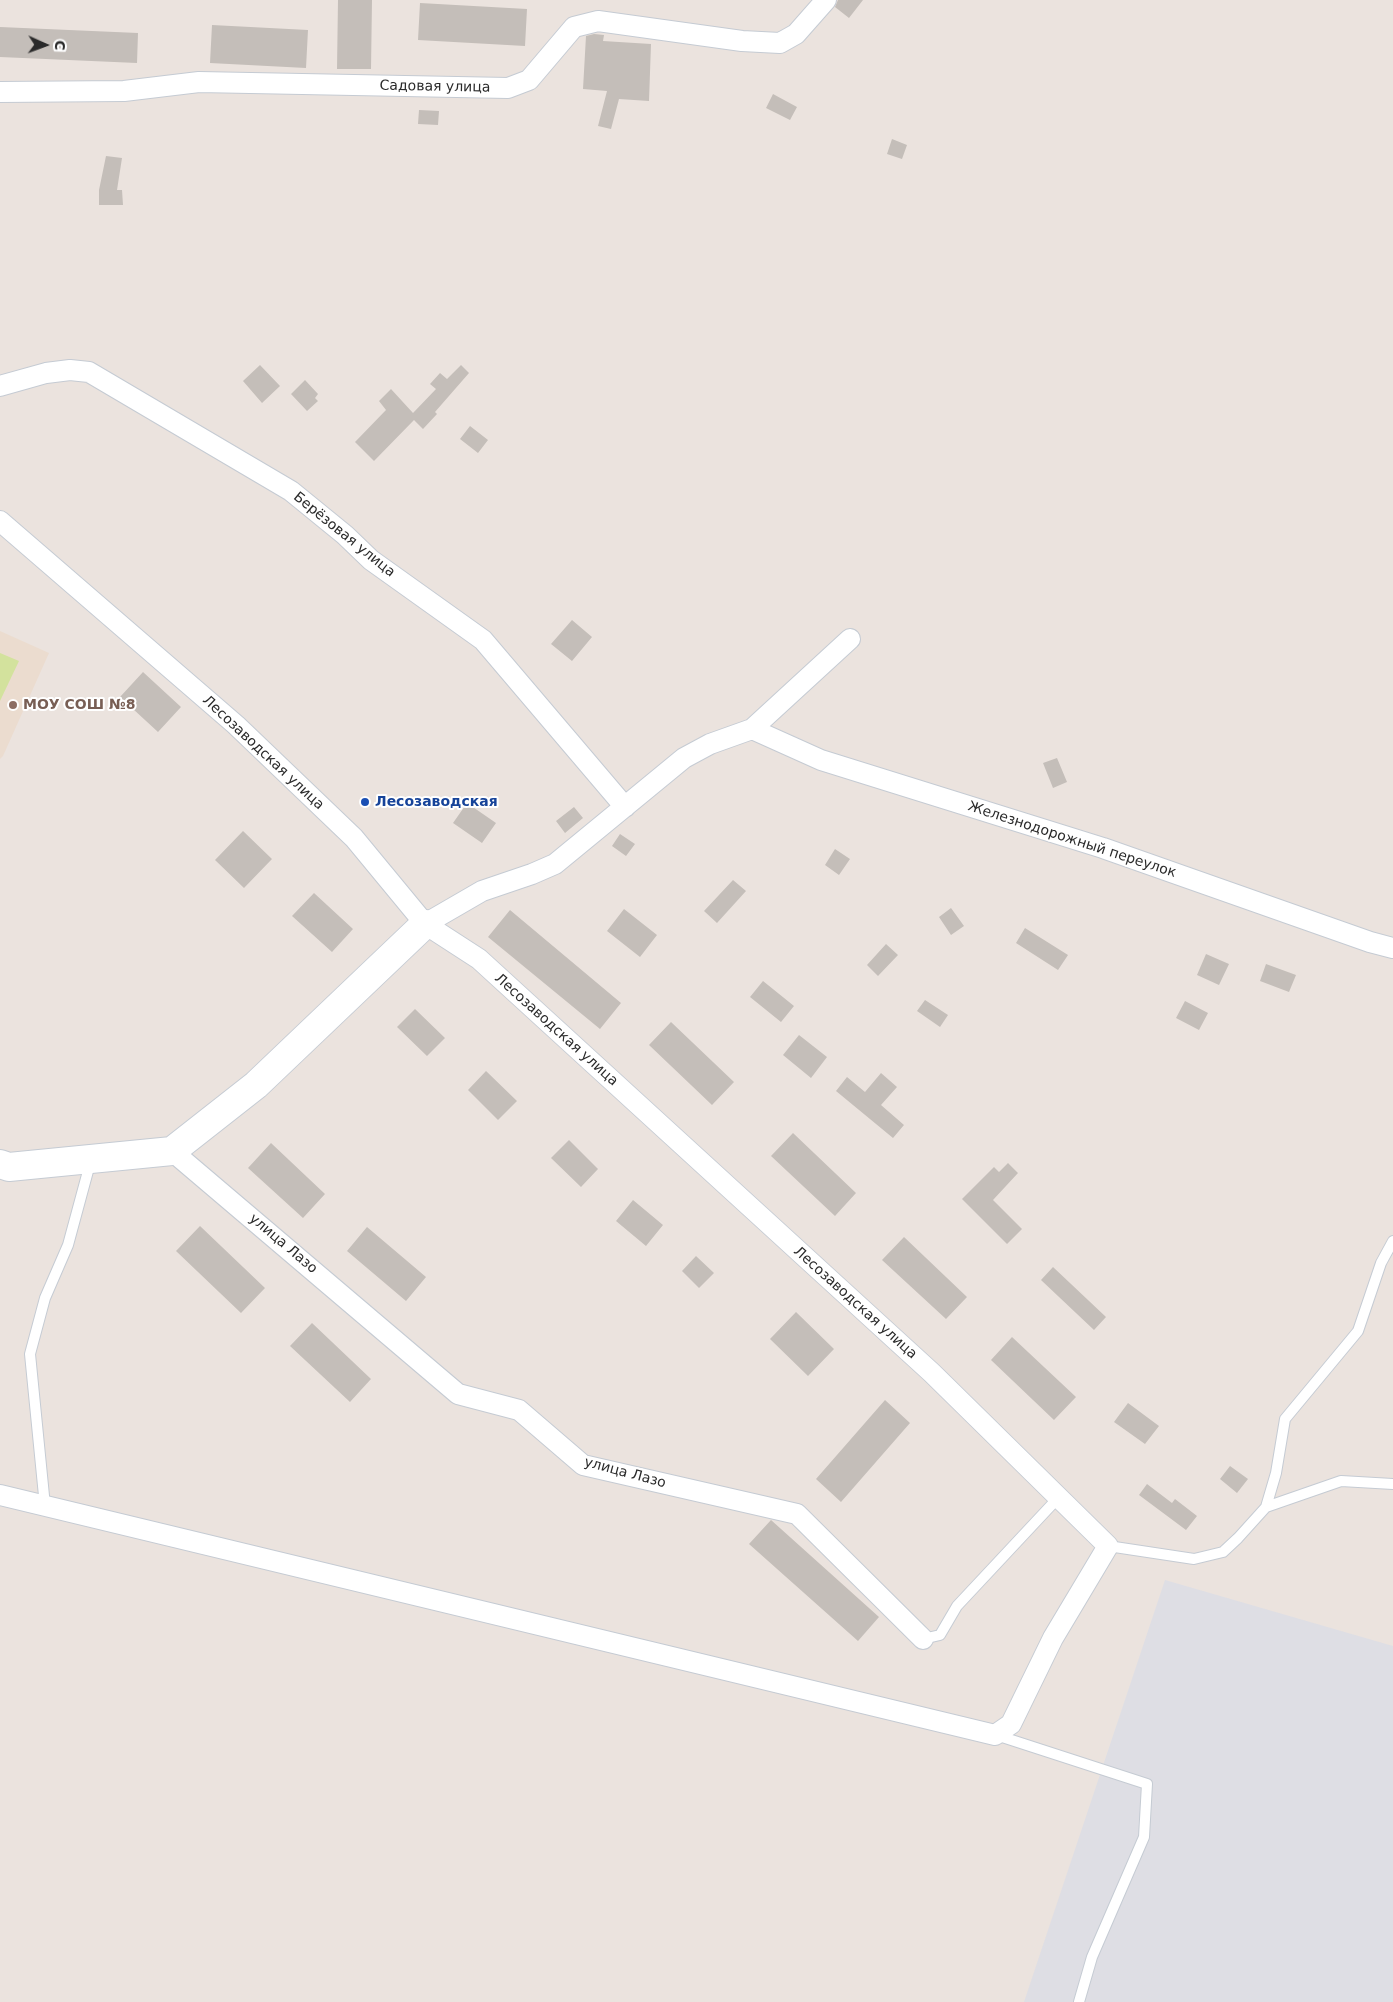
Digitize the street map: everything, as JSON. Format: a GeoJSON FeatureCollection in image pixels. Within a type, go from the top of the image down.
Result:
{"type":"FeatureCollection","features":[{"type":"Feature","properties":{"kind":"street","name":"Садовая улица"},"geometry":{"type":"LineString","coordinates":[[0,92],[124,91],[199,82],[508,88],[529,80],[574,27],[598,21],[742,41],[780,43],[796,34],[826,0]]}},
{"type":"Feature","properties":{"kind":"street","name":"Берёзовая улица"},"geometry":{"type":"LineString","coordinates":[[0,386],[70,370],[89,372],[291,491],[345,535],[371,560],[483,640],[625,807]]}},
{"type":"Feature","properties":{"kind":"street","name":"Лесозаводская улица"},"geometry":{"type":"LineString","coordinates":[[0,521],[236,725],[354,838],[425,924],[479,960],[924,1366],[1108,1546]]}},
{"type":"Feature","properties":{"kind":"street"},"geometry":{"type":"LineString","coordinates":[[0,1164],[8,1167],[172,1150],[256,1085],[425,924],[482,891],[555,864],[684,758],[710,744],[752,729],[850,639]]}},
{"type":"Feature","properties":{"kind":"street","name":"Железнодорожный переулок"},"geometry":{"type":"LineString","coordinates":[[752,729],[820,760],[1102,848],[1370,942],[1393,948]]}},
{"type":"Feature","properties":{"kind":"street","name":"улица Лазо"},"geometry":{"type":"LineString","coordinates":[[172,1150],[458,1394],[519,1410],[583,1465],[797,1514],[923,1639]]}},
{"type":"Feature","properties":{"kind":"street"},"geometry":{"type":"LineString","coordinates":[[0,1495],[995,1735],[1011,1724],[1053,1638],[1108,1546]]}},
{"type":"Feature","properties":{"kind":"lane"},"geometry":{"type":"LineString","coordinates":[[45,1506],[30,1354],[45,1298],[68,1245],[91,1159]]}},
{"type":"Feature","properties":{"kind":"lane"},"geometry":{"type":"LineString","coordinates":[[1266,1507],[1276,1472],[1286,1418],[1358,1331],[1381,1263],[1393,1241]]}},
{"type":"Feature","properties":{"kind":"lane"},"geometry":{"type":"LineString","coordinates":[[1108,1546],[1194,1559],[1223,1552],[1266,1507],[1341,1481],[1393,1484]]}},
{"type":"Feature","properties":{"kind":"lane"},"geometry":{"type":"LineString","coordinates":[[923,1639],[940,1635],[957,1606],[1058,1498]]}},
{"type":"Feature","properties":{"kind":"lane"},"geometry":{"type":"LineString","coordinates":[[995,1735],[1147,1784],[1144,1837],[1092,1957],[1078,2002]]}},
{"type":"Feature","properties":{"kind":"shaded area","name":"МОУ СОШ №8"},"geometry":{"type":"Polygon","coordinates":[[[0,631],[49,653],[0,759],[0,631]]]}},
{"type":"Feature","properties":{"kind":"shaded area"},"geometry":{"type":"Polygon","coordinates":[[[1165,1580],[1393,1646],[1393,2002],[1024,2002],[1165,1580]]]}},
{"type":"Feature","properties":{"kind":"green space"},"geometry":{"type":"Polygon","coordinates":[[[0,653],[19,661],[0,701],[0,653]]]}},
{"type":"Feature","properties":{"kind":"building"},"geometry":{"type":"Polygon","coordinates":[[[338,0],[372,0],[371,69],[337,69],[338,0]]]}},
{"type":"Feature","properties":{"kind":"building"},"geometry":{"type":"Polygon","coordinates":[[[838,0],[863,0],[849,18],[835,7],[838,0]]]}},
{"type":"Feature","properties":{"kind":"building"},"geometry":{"type":"Polygon","coordinates":[[[420,3],[527,9],[525,46],[418,40],[420,3]]]}},
{"type":"Feature","properties":{"kind":"building"},"geometry":{"type":"Polygon","coordinates":[[[212,25],[308,30],[306,68],[210,63],[212,25]]]}},
{"type":"Feature","properties":{"kind":"building"},"geometry":{"type":"Polygon","coordinates":[[[0,27],[138,33],[137,63],[0,57],[0,27]]]}},
{"type":"Feature","properties":{"kind":"building"},"geometry":{"type":"Polygon","coordinates":[[[594,34],[604,35],[603,41],[651,44],[649,101],[619,99],[611,129],[598,126],[607,91],[583,89],[586,36],[594,34]]]}},
{"type":"Feature","properties":{"kind":"building"},"geometry":{"type":"Polygon","coordinates":[[[773,94],[797,107],[790,120],[766,108],[773,94]]]}},
{"type":"Feature","properties":{"kind":"building"},"geometry":{"type":"Polygon","coordinates":[[[419,110],[439,111],[438,125],[418,124],[419,110]]]}},
{"type":"Feature","properties":{"kind":"building"},"geometry":{"type":"Polygon","coordinates":[[[892,139],[907,145],[902,159],[887,154],[892,139]]]}},
{"type":"Feature","properties":{"kind":"building"},"geometry":{"type":"Polygon","coordinates":[[[106,156],[122,158],[117,190],[122,190],[123,205],[99,205],[99,190],[106,156]]]}},
{"type":"Feature","properties":{"kind":"building"},"geometry":{"type":"Polygon","coordinates":[[[260,365],[280,386],[262,403],[243,381],[260,365]]]}},
{"type":"Feature","properties":{"kind":"building"},"geometry":{"type":"Polygon","coordinates":[[[461,365],[469,373],[435,412],[437,414],[423,429],[414,420],[374,461],[355,442],[386,410],[379,401],[391,389],[413,413],[436,389],[430,384],[440,373],[447,379],[461,365]]]}},
{"type":"Feature","properties":{"kind":"building"},"geometry":{"type":"Polygon","coordinates":[[[305,380],[318,394],[315,398],[318,401],[307,411],[291,394],[305,380]]]}},
{"type":"Feature","properties":{"kind":"building"},"geometry":{"type":"Polygon","coordinates":[[[470,426],[488,440],[478,453],[460,439],[470,426]]]}},
{"type":"Feature","properties":{"kind":"building"},"geometry":{"type":"Polygon","coordinates":[[[572,620],[592,637],[572,661],[551,644],[572,620]]]}},
{"type":"Feature","properties":{"kind":"building"},"geometry":{"type":"Polygon","coordinates":[[[143,672],[181,707],[158,732],[120,697],[143,672]]]}},
{"type":"Feature","properties":{"kind":"building"},"geometry":{"type":"Polygon","coordinates":[[[1057,758],[1067,782],[1053,788],[1043,763],[1057,758]]]}},
{"type":"Feature","properties":{"kind":"building"},"geometry":{"type":"Polygon","coordinates":[[[467,803],[496,823],[482,843],[453,823],[467,803]]]}},
{"type":"Feature","properties":{"kind":"building"},"geometry":{"type":"Polygon","coordinates":[[[574,807],[583,818],[565,833],[556,821],[574,807]]]}},
{"type":"Feature","properties":{"kind":"building"},"geometry":{"type":"Polygon","coordinates":[[[243,831],[272,859],[244,888],[215,860],[243,831]]]}},
{"type":"Feature","properties":{"kind":"building"},"geometry":{"type":"Polygon","coordinates":[[[620,834],[635,844],[626,856],[612,846],[620,834]]]}},
{"type":"Feature","properties":{"kind":"building"},"geometry":{"type":"Polygon","coordinates":[[[835,849],[850,859],[839,875],[825,865],[835,849]]]}},
{"type":"Feature","properties":{"kind":"building"},"geometry":{"type":"Polygon","coordinates":[[[733,880],[746,891],[717,923],[704,911],[733,880]]]}},
{"type":"Feature","properties":{"kind":"building"},"geometry":{"type":"Polygon","coordinates":[[[314,893],[353,929],[332,952],[292,916],[314,893]]]}},
{"type":"Feature","properties":{"kind":"building"},"geometry":{"type":"Polygon","coordinates":[[[951,908],[964,926],[951,935],[939,917],[951,908]]]}},
{"type":"Feature","properties":{"kind":"building"},"geometry":{"type":"Polygon","coordinates":[[[624,909],[657,935],[640,957],[607,931],[624,909]]]}},
{"type":"Feature","properties":{"kind":"building"},"geometry":{"type":"Polygon","coordinates":[[[510,910],[621,1003],[600,1029],[488,937],[510,910]]]}},
{"type":"Feature","properties":{"kind":"building"},"geometry":{"type":"Polygon","coordinates":[[[1025,928],[1068,955],[1058,970],[1016,943],[1025,928]]]}},
{"type":"Feature","properties":{"kind":"building"},"geometry":{"type":"Polygon","coordinates":[[[886,944],[898,955],[878,976],[867,965],[886,944]]]}},
{"type":"Feature","properties":{"kind":"building"},"geometry":{"type":"Polygon","coordinates":[[[1206,954],[1229,964],[1219,985],[1197,975],[1206,954]]]}},
{"type":"Feature","properties":{"kind":"building"},"geometry":{"type":"Polygon","coordinates":[[[1266,964],[1296,975],[1289,992],[1260,981],[1266,964]]]}},
{"type":"Feature","properties":{"kind":"building"},"geometry":{"type":"Polygon","coordinates":[[[763,981],[794,1006],[781,1022],[750,997],[763,981]]]}},
{"type":"Feature","properties":{"kind":"building"},"geometry":{"type":"Polygon","coordinates":[[[925,1000],[948,1015],[940,1027],[917,1011],[925,1000]]]}},
{"type":"Feature","properties":{"kind":"building"},"geometry":{"type":"Polygon","coordinates":[[[1185,1001],[1208,1013],[1199,1030],[1176,1018],[1185,1001]]]}},
{"type":"Feature","properties":{"kind":"building"},"geometry":{"type":"Polygon","coordinates":[[[415,1009],[445,1038],[427,1056],[397,1027],[415,1009]]]}},
{"type":"Feature","properties":{"kind":"building"},"geometry":{"type":"Polygon","coordinates":[[[671,1022],[734,1082],[712,1105],[649,1045],[671,1022]]]}},
{"type":"Feature","properties":{"kind":"building"},"geometry":{"type":"Polygon","coordinates":[[[799,1035],[827,1057],[811,1078],[783,1055],[799,1035]]]}},
{"type":"Feature","properties":{"kind":"building"},"geometry":{"type":"Polygon","coordinates":[[[486,1071],[517,1101],[498,1120],[468,1090],[486,1071]]]}},
{"type":"Feature","properties":{"kind":"building"},"geometry":{"type":"Polygon","coordinates":[[[881,1073],[897,1087],[881,1105],[904,1125],[893,1138],[836,1091],[847,1077],[865,1092],[881,1073]]]}},
{"type":"Feature","properties":{"kind":"building"},"geometry":{"type":"Polygon","coordinates":[[[793,1133],[856,1193],[835,1216],[771,1156],[793,1133]]]}},
{"type":"Feature","properties":{"kind":"building"},"geometry":{"type":"Polygon","coordinates":[[[569,1140],[598,1169],[581,1187],[551,1158],[569,1140]]]}},
{"type":"Feature","properties":{"kind":"building"},"geometry":{"type":"Polygon","coordinates":[[[271,1143],[325,1194],[303,1218],[248,1168],[271,1143]]]}},
{"type":"Feature","properties":{"kind":"building"},"geometry":{"type":"Polygon","coordinates":[[[1008,1163],[1018,1173],[993,1200],[1022,1229],[1007,1244],[962,1199],[994,1167],[999,1172],[1008,1163]]]}},
{"type":"Feature","properties":{"kind":"building"},"geometry":{"type":"Polygon","coordinates":[[[633,1200],[663,1225],[646,1246],[616,1221],[633,1200]]]}},
{"type":"Feature","properties":{"kind":"building"},"geometry":{"type":"Polygon","coordinates":[[[200,1226],[265,1288],[241,1313],[176,1251],[200,1226]]]}},
{"type":"Feature","properties":{"kind":"building"},"geometry":{"type":"Polygon","coordinates":[[[367,1227],[426,1277],[406,1301],[347,1251],[367,1227]]]}},
{"type":"Feature","properties":{"kind":"building"},"geometry":{"type":"Polygon","coordinates":[[[904,1237],[967,1297],[946,1319],[882,1260],[904,1237]]]}},
{"type":"Feature","properties":{"kind":"building"},"geometry":{"type":"Polygon","coordinates":[[[696,1256],[714,1273],[699,1288],[682,1271],[696,1256]]]}},
{"type":"Feature","properties":{"kind":"building"},"geometry":{"type":"Polygon","coordinates":[[[1053,1267],[1106,1317],[1094,1330],[1041,1280],[1053,1267]]]}},
{"type":"Feature","properties":{"kind":"building"},"geometry":{"type":"Polygon","coordinates":[[[796,1312],[834,1349],[808,1376],[770,1339],[796,1312]]]}},
{"type":"Feature","properties":{"kind":"building"},"geometry":{"type":"Polygon","coordinates":[[[312,1323],[371,1379],[350,1402],[290,1346],[312,1323]]]}},
{"type":"Feature","properties":{"kind":"building"},"geometry":{"type":"Polygon","coordinates":[[[1012,1337],[1076,1397],[1054,1420],[991,1360],[1012,1337]]]}},
{"type":"Feature","properties":{"kind":"building"},"geometry":{"type":"Polygon","coordinates":[[[885,1400],[910,1423],[841,1502],[816,1479],[885,1400]]]}},
{"type":"Feature","properties":{"kind":"building"},"geometry":{"type":"Polygon","coordinates":[[[1128,1403],[1159,1426],[1145,1444],[1114,1422],[1128,1403]]]}},
{"type":"Feature","properties":{"kind":"building"},"geometry":{"type":"Polygon","coordinates":[[[1230,1466],[1248,1479],[1237,1493],[1220,1479],[1230,1466]]]}},
{"type":"Feature","properties":{"kind":"building"},"geometry":{"type":"Polygon","coordinates":[[[1147,1484],[1172,1503],[1175,1499],[1197,1516],[1186,1530],[1139,1495],[1147,1484]]]}},
{"type":"Feature","properties":{"kind":"building"},"geometry":{"type":"Polygon","coordinates":[[[771,1520],[879,1617],[858,1641],[749,1544],[771,1520]]]}},
{"type":"Feature","properties":{"kind":"place","name":"МОУ СОШ №8"},"geometry":{"type":"Point","coordinates":[13,705]}},
{"type":"Feature","properties":{"kind":"place","name":"Лесозаводская"},"geometry":{"type":"Point","coordinates":[365,802]}}]}
